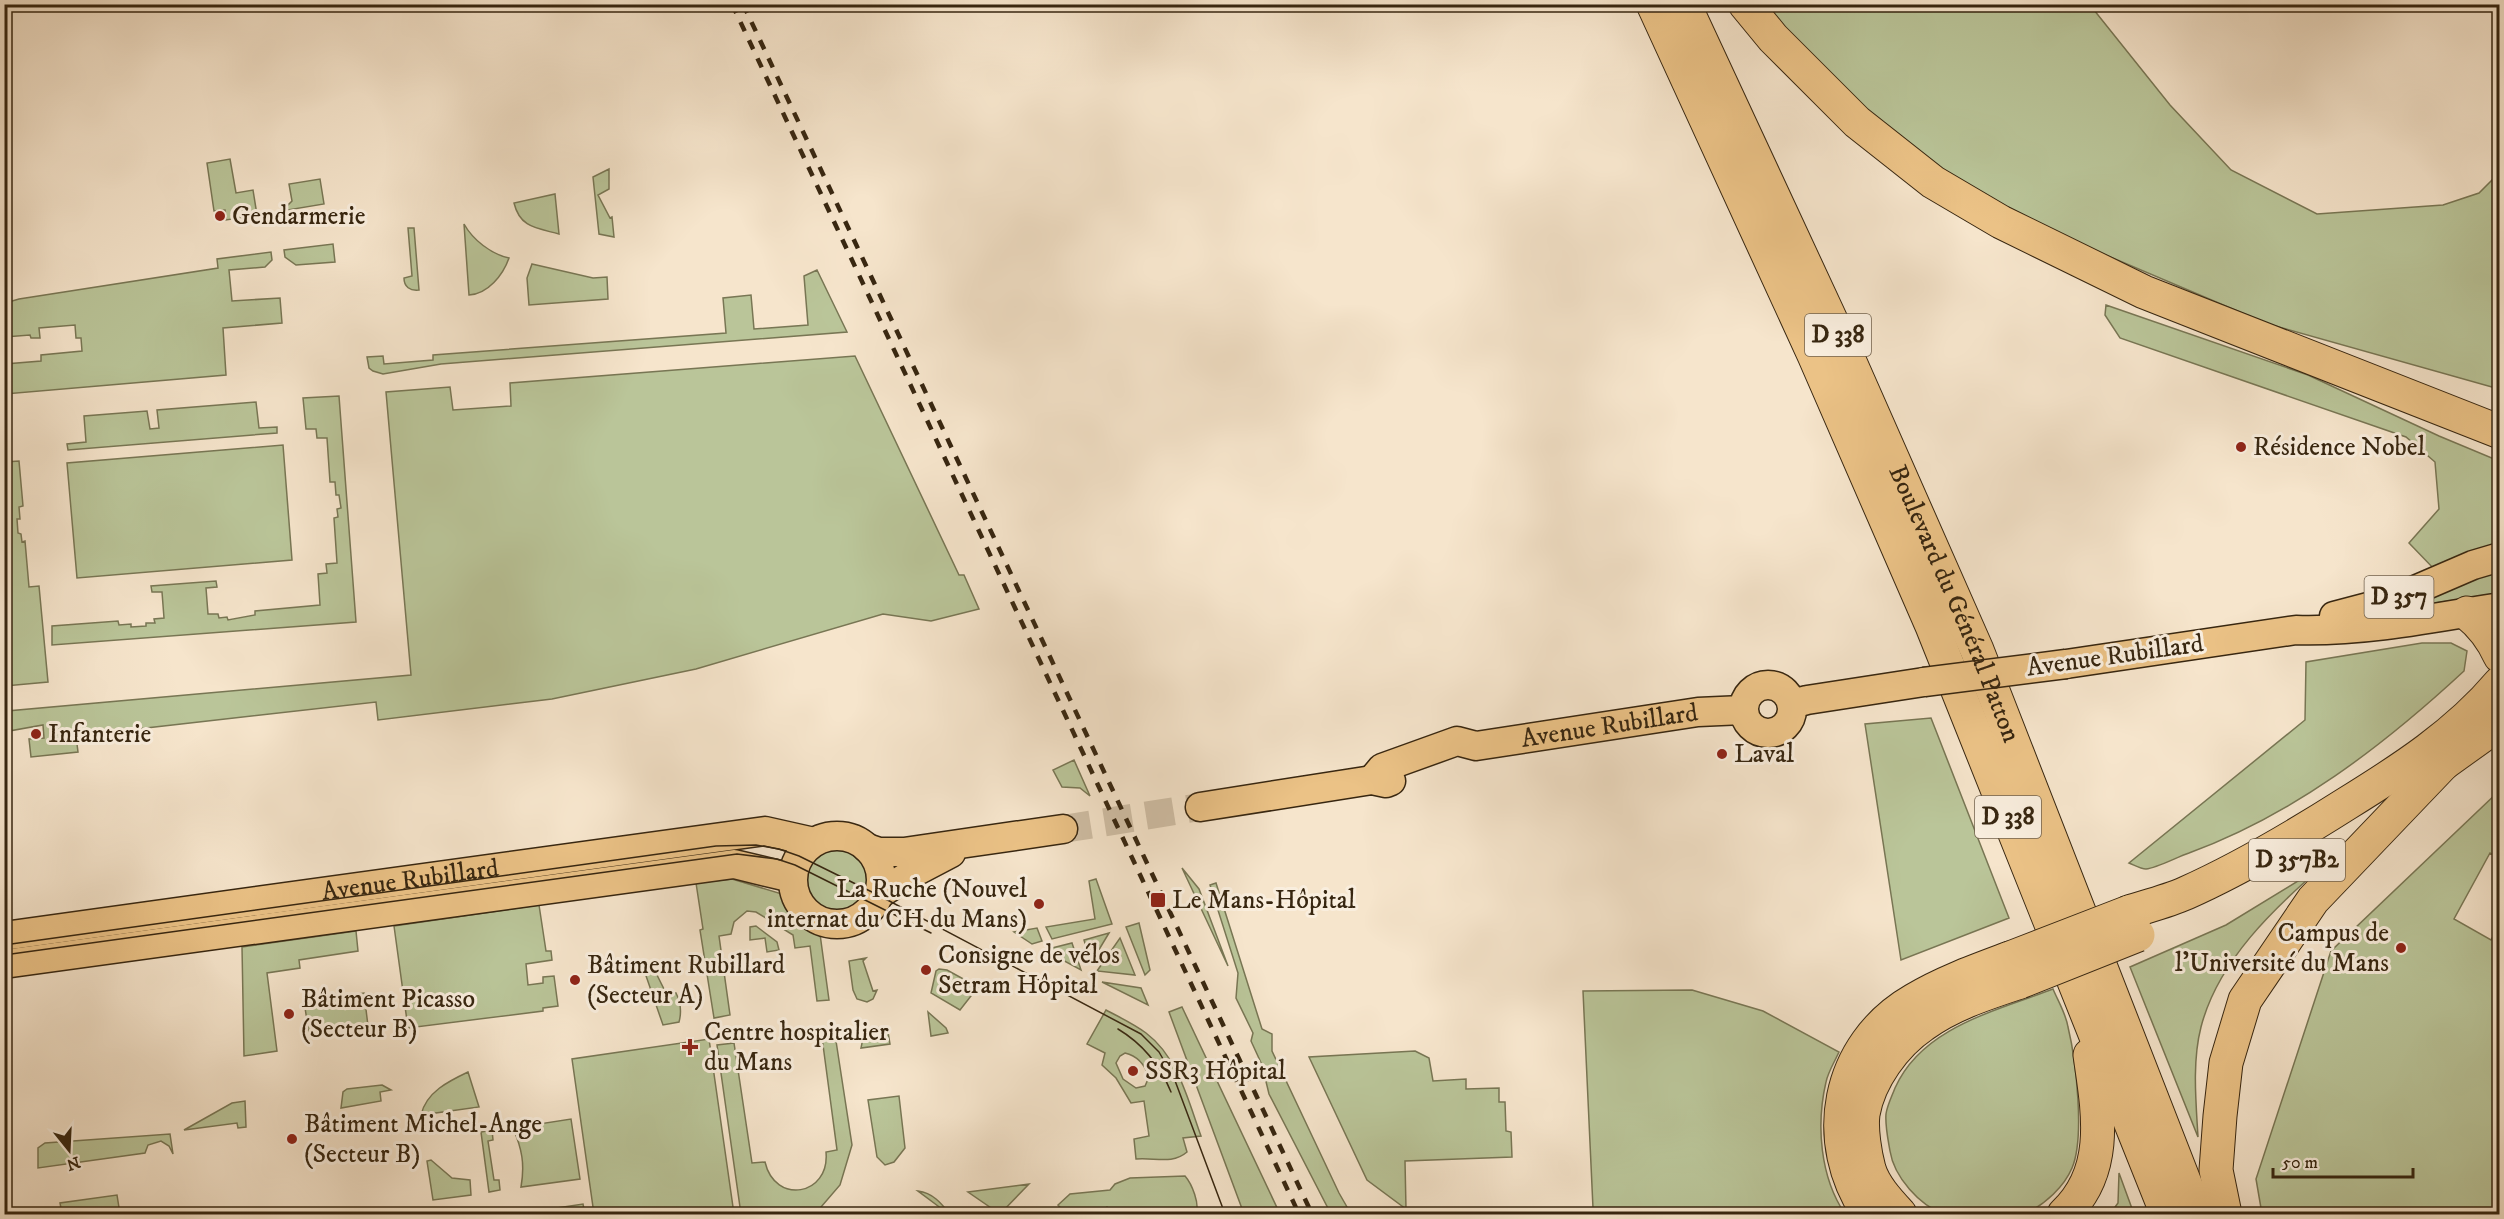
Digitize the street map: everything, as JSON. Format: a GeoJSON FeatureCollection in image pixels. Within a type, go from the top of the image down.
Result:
{"type":"FeatureCollection","features":[{"type":"Feature","properties":{"kind":"highway","name":"Boulevard du Général Patton"},"geometry":{"type":"LineString","coordinates":[[1653,4],[1814,355],[1932,626],[2167,1215]]}},
{"type":"Feature","properties":{"kind":"highway","name":"Boulevard du Général Patton"},"geometry":{"type":"LineString","coordinates":[[1684,4],[1842,344],[1977,650],[2198,1215]]}},
{"type":"Feature","properties":{"kind":"highway"},"geometry":{"type":"LineString","coordinates":[[1745,4],[1773,38],[1857,122],[1933,182],[2001,222],[2144,292],[2499,432]]}},
{"type":"Feature","properties":{"kind":"highway"},"geometry":{"type":"LineString","coordinates":[[2144,292],[2499,407]]}},
{"type":"Feature","properties":{"kind":"highway"},"geometry":{"type":"LineString","coordinates":[[2467,612],[2493,640],[2499,656]]}},
{"type":"Feature","properties":{"kind":"highway"},"geometry":{"type":"LineString","coordinates":[[1900,1215],[1884,1197],[1869,1170],[1864,1141],[1863,1114],[1882,1067],[1894,1049],[1923,1025],[2015,970],[2134,923],[2315,824],[2412,763],[2465,718],[2499,683]]}},
{"type":"Feature","properties":{"kind":"highway"},"geometry":{"type":"LineString","coordinates":[[2225,1215],[2216,1170],[2220,1116],[2226,1062],[2245,1000],[2313,900],[2444,763],[2499,723]]}},
{"type":"Feature","properties":{"kind":"highway","name":"D 357B2"},"geometry":{"type":"LineString","coordinates":[[2134,923],[2209,906],[2270,875],[2364,821],[2444,763]]}},
{"type":"Feature","properties":{"kind":"highway"},"geometry":{"type":"LineString","coordinates":[[1869,1215],[1854,1186],[1841,1148],[1841,1116],[1845,1084],[1857,1058],[1880,1026],[1912,1000],[1959,978],[2015,970]]}},
{"type":"Feature","properties":{"kind":"highway"},"geometry":{"type":"LineString","coordinates":[[2064,1215],[2078,1202],[2090,1180],[2097,1145],[2097,1109],[2085,1008]]}},
{"type":"Feature","properties":{"kind":"main road","name":"D 357"},"geometry":{"type":"LineString","coordinates":[[2296,630],[2331,617],[2387,602],[2473,565],[2499,558]]}},
{"type":"Feature","properties":{"kind":"main road","name":"D 357"},"geometry":{"type":"LineString","coordinates":[[2296,630],[2322,631],[2365,627],[2499,607]]}},
{"type":"Feature","properties":{"kind":"main road","name":"Avenue Rubillard"},"geometry":{"type":"LineString","coordinates":[[1200,807],[1372,780],[1386,783],[1467,756],[1476,746],[1698,712],[1743,710],[1744,718],[1755,731],[1771,734],[1785,727],[1792,713],[1792,704],[1860,691],[2066,664],[2296,630]]}},
{"type":"Feature","properties":{"kind":"main road","name":"Avenue Rubillard"},"geometry":{"type":"LineString","coordinates":[[4,936],[765,831],[814,842],[830,836],[846,837],[879,852],[904,852],[1063,829]]}},
{"type":"Feature","properties":{"kind":"main road"},"geometry":{"type":"LineString","coordinates":[[792,878],[799,856],[814,842]]}},
{"type":"Feature","properties":{"kind":"main road","name":"Avenue Rubillard"},"geometry":{"type":"LineString","coordinates":[[4,964],[735,864],[792,878],[796,898],[804,909],[814,918],[827,923],[841,924],[861,917],[878,895],[944,856],[981,842]]}},
{"type":"Feature","properties":{"kind":"main road"},"geometry":{"type":"LineString","coordinates":[[867,848],[879,866],[881,881],[878,895]]}},
{"type":"Feature","properties":{"kind":"green space"},"geometry":{"type":"Polygon","coordinates":[[[1763,5],[2090,5],[2170,105],[2231,170],[2317,214],[2443,205],[2479,193],[2499,173],[2499,389],[2268,324],[2054,233],[1939,170],[1856,102],[1763,5]]]}},
{"type":"Feature","properties":{"kind":"green space"},"geometry":{"type":"Polygon","coordinates":[[[230,159],[236,193],[253,190],[257,215],[226,220],[225,210],[214,211],[207,163],[230,159]]]}},
{"type":"Feature","properties":{"kind":"green space"},"geometry":{"type":"Polygon","coordinates":[[[609,169],[609,189],[598,195],[610,218],[612,217],[614,237],[599,234],[593,177],[609,169]]]}},
{"type":"Feature","properties":{"kind":"green space"},"geometry":{"type":"Polygon","coordinates":[[[320,179],[324,204],[282,211],[292,201],[289,184],[320,179]]]}},
{"type":"Feature","properties":{"kind":"green space"},"geometry":{"type":"Polygon","coordinates":[[[555,194],[559,234],[530,226],[520,218],[514,203],[555,194]]]}},
{"type":"Feature","properties":{"kind":"green space"},"geometry":{"type":"Polygon","coordinates":[[[464,224],[483,246],[509,258],[503,271],[494,282],[482,291],[469,295],[464,224]]]}},
{"type":"Feature","properties":{"kind":"green space"},"geometry":{"type":"Polygon","coordinates":[[[408,228],[414,228],[419,290],[408,288],[404,281],[404,278],[412,276],[408,228]]]}},
{"type":"Feature","properties":{"kind":"green space"},"geometry":{"type":"Polygon","coordinates":[[[333,244],[335,262],[296,265],[285,257],[284,250],[333,244]]]}},
{"type":"Feature","properties":{"kind":"green space"},"geometry":{"type":"Polygon","coordinates":[[[271,252],[272,260],[265,267],[229,270],[232,301],[280,298],[282,323],[223,328],[226,375],[5,394],[5,364],[41,361],[41,355],[82,351],[81,338],[76,338],[75,325],[39,328],[40,338],[31,338],[30,335],[5,337],[5,303],[218,268],[217,259],[271,252]]]}},
{"type":"Feature","properties":{"kind":"green space"},"geometry":{"type":"Polygon","coordinates":[[[532,264],[593,278],[607,277],[608,299],[529,305],[527,278],[532,264]]]}},
{"type":"Feature","properties":{"kind":"green space"},"geometry":{"type":"Polygon","coordinates":[[[817,270],[847,332],[441,364],[383,374],[369,368],[367,357],[383,356],[384,364],[433,360],[433,355],[726,333],[723,298],[751,295],[754,329],[808,325],[804,276],[817,270]]]}},
{"type":"Feature","properties":{"kind":"green space"},"geometry":{"type":"Polygon","coordinates":[[[2106,305],[2308,375],[2439,436],[2499,461],[2499,549],[2435,570],[2409,543],[2439,509],[2435,462],[2406,437],[2120,338],[2105,315],[2106,305]]]}},
{"type":"Feature","properties":{"kind":"green space"},"geometry":{"type":"Polygon","coordinates":[[[855,356],[959,575],[964,575],[979,609],[931,621],[883,614],[696,669],[552,699],[378,720],[376,702],[76,736],[78,752],[31,757],[29,739],[44,738],[43,725],[9,731],[7,711],[411,675],[386,392],[450,387],[453,410],[511,406],[510,383],[855,356]]]}},
{"type":"Feature","properties":{"kind":"green space"},"geometry":{"type":"Polygon","coordinates":[[[339,396],[356,622],[52,645],[52,626],[118,621],[119,625],[146,626],[146,623],[155,623],[154,619],[164,618],[162,592],[152,592],[151,586],[216,581],[217,587],[206,588],[208,614],[218,614],[219,618],[227,617],[228,620],[255,615],[255,611],[320,605],[318,574],[327,573],[326,564],[337,563],[334,518],[338,517],[337,509],[341,508],[339,495],[336,495],[335,482],[330,482],[327,438],[317,438],[316,429],[306,429],[303,398],[339,396]]]}},
{"type":"Feature","properties":{"kind":"green space"},"geometry":{"type":"Polygon","coordinates":[[[256,402],[259,428],[277,427],[277,433],[68,450],[67,444],[86,442],[84,416],[147,411],[150,429],[159,428],[157,410],[256,402]]]}},
{"type":"Feature","properties":{"kind":"green space"},"geometry":{"type":"Polygon","coordinates":[[[283,445],[292,560],[77,578],[67,463],[283,445]]]}},
{"type":"Feature","properties":{"kind":"green space"},"geometry":{"type":"Polygon","coordinates":[[[19,461],[23,506],[19,507],[18,533],[21,534],[22,542],[25,541],[29,587],[39,586],[48,682],[5,686],[5,462],[19,461]]]}},
{"type":"Feature","properties":{"kind":"green space"},"geometry":{"type":"Polygon","coordinates":[[[2499,570],[2499,593],[2397,609],[2499,570]]]}},
{"type":"Feature","properties":{"kind":"green space"},"geometry":{"type":"Polygon","coordinates":[[[2422,643],[2451,643],[2467,651],[2464,671],[2369,752],[2300,798],[2227,837],[2151,868],[2146,869],[2129,863],[2305,720],[2306,662],[2422,643]]]}},
{"type":"Feature","properties":{"kind":"green space"},"geometry":{"type":"Polygon","coordinates":[[[1931,718],[2009,918],[1901,960],[1865,724],[1931,718]]]}},
{"type":"Feature","properties":{"kind":"green space"},"geometry":{"type":"Polygon","coordinates":[[[1074,760],[1090,796],[1080,788],[1062,787],[1053,770],[1074,760]]]}},
{"type":"Feature","properties":{"kind":"green space","name":"Campus de l'Université du Mans"},"geometry":{"type":"Polygon","coordinates":[[[2499,791],[2499,858],[2490,853],[2454,919],[2491,940],[2499,925],[2499,1214],[2262,1214],[2256,1179],[2331,951],[2499,791]]]}},
{"type":"Feature","properties":{"kind":"green space"},"geometry":{"type":"Polygon","coordinates":[[[837,850],[854,855],[862,863],[867,880],[862,897],[854,905],[837,910],[820,905],[812,897],[807,880],[812,863],[820,855],[837,850]]]}},
{"type":"Feature","properties":{"kind":"green space"},"geometry":{"type":"Polygon","coordinates":[[[2324,865],[2286,899],[2250,937],[2220,980],[2209,1003],[2201,1027],[2196,1054],[2198,1137],[2130,967],[2226,925],[2324,865]]]}},
{"type":"Feature","properties":{"kind":"green space"},"geometry":{"type":"Polygon","coordinates":[[[1182,868],[1199,889],[1228,966],[1182,868]]]}},
{"type":"Feature","properties":{"kind":"green space"},"geometry":{"type":"Polygon","coordinates":[[[732,879],[782,894],[788,908],[796,918],[820,934],[829,1000],[817,1001],[810,946],[795,948],[793,935],[756,912],[747,911],[734,922],[731,934],[719,936],[730,1015],[714,1018],[700,930],[703,929],[696,883],[732,879]]]}},
{"type":"Feature","properties":{"kind":"green space"},"geometry":{"type":"Polygon","coordinates":[[[1096,879],[1112,924],[1052,939],[1046,927],[1095,919],[1089,881],[1096,879]]]}},
{"type":"Feature","properties":{"kind":"green space"},"geometry":{"type":"Polygon","coordinates":[[[1216,883],[1262,1029],[1272,1034],[1272,1051],[1351,1214],[1331,1214],[1269,1094],[1262,1065],[1251,1041],[1253,1033],[1236,998],[1238,973],[1210,885],[1216,883]]]}},
{"type":"Feature","properties":{"kind":"green space"},"geometry":{"type":"Polygon","coordinates":[[[539,905],[546,951],[551,951],[552,960],[526,964],[528,985],[543,983],[543,977],[554,976],[558,1006],[543,1008],[543,1011],[408,1028],[394,926],[539,905]]]}},
{"type":"Feature","properties":{"kind":"green space"},"geometry":{"type":"Polygon","coordinates":[[[1139,923],[1150,970],[1145,975],[1126,927],[1139,923]]]}},
{"type":"Feature","properties":{"kind":"green space"},"geometry":{"type":"Polygon","coordinates":[[[756,926],[777,942],[779,950],[767,952],[765,938],[750,940],[750,927],[756,926]]]}},
{"type":"Feature","properties":{"kind":"green space"},"geometry":{"type":"Polygon","coordinates":[[[1037,928],[1042,941],[1032,944],[1014,932],[1037,928]]]}},
{"type":"Feature","properties":{"kind":"green space"},"geometry":{"type":"Polygon","coordinates":[[[356,931],[358,951],[299,960],[300,968],[267,973],[277,1051],[244,1056],[242,947],[356,931]]]}},
{"type":"Feature","properties":{"kind":"green space"},"geometry":{"type":"Polygon","coordinates":[[[1109,933],[1091,963],[1084,940],[1109,933]]]}},
{"type":"Feature","properties":{"kind":"green space"},"geometry":{"type":"Polygon","coordinates":[[[1120,938],[1135,975],[1097,971],[1120,938]]]}},
{"type":"Feature","properties":{"kind":"green space"},"geometry":{"type":"Polygon","coordinates":[[[1072,943],[1081,970],[1044,950],[1072,943]]]}},
{"type":"Feature","properties":{"kind":"green space"},"geometry":{"type":"Polygon","coordinates":[[[866,958],[863,961],[873,991],[877,990],[873,999],[867,1002],[857,999],[853,990],[849,961],[866,958]]]}},
{"type":"Feature","properties":{"kind":"green space"},"geometry":{"type":"Polygon","coordinates":[[[653,967],[665,991],[676,993],[680,1007],[679,1022],[663,1025],[644,970],[653,967]]]}},
{"type":"Feature","properties":{"kind":"green space"},"geometry":{"type":"Polygon","coordinates":[[[947,970],[978,987],[960,1010],[931,993],[936,971],[947,970]]]}},
{"type":"Feature","properties":{"kind":"green space"},"geometry":{"type":"Polygon","coordinates":[[[1102,982],[1141,988],[1148,1005],[1102,982]]]}},
{"type":"Feature","properties":{"kind":"green space"},"geometry":{"type":"Polygon","coordinates":[[[2053,989],[2067,1022],[2078,1099],[2076,1155],[2069,1175],[2047,1200],[2021,1215],[1944,1214],[1935,1210],[1917,1197],[1903,1180],[1892,1161],[1886,1114],[1895,1088],[1907,1067],[1923,1050],[1942,1036],[1985,1014],[2053,989]]]}},
{"type":"Feature","properties":{"kind":"green space"},"geometry":{"type":"Polygon","coordinates":[[[1692,990],[1763,1011],[1839,1052],[1826,1082],[1821,1133],[1825,1167],[1830,1184],[1845,1214],[1719,1214],[1715,1211],[1593,1208],[1583,991],[1692,990]]]}},
{"type":"Feature","properties":{"kind":"green space"},"geometry":{"type":"Polygon","coordinates":[[[364,993],[368,1026],[309,1034],[304,1001],[364,993]]]}},
{"type":"Feature","properties":{"kind":"green space"},"geometry":{"type":"Polygon","coordinates":[[[1182,1007],[1280,1214],[1244,1214],[1169,1012],[1182,1007]]]}},
{"type":"Feature","properties":{"kind":"green space"},"geometry":{"type":"Polygon","coordinates":[[[1106,1010],[1146,1033],[1157,1043],[1181,1080],[1201,1136],[1183,1138],[1187,1152],[1169,1159],[1136,1159],[1134,1139],[1149,1136],[1144,1101],[1131,1103],[1116,1078],[1102,1065],[1105,1053],[1087,1044],[1106,1010]],[[1125,1053],[1120,1056],[1116,1063],[1123,1079],[1136,1088],[1145,1086],[1149,1077],[1140,1062],[1125,1053]]]}},
{"type":"Feature","properties":{"kind":"green space"},"geometry":{"type":"Polygon","coordinates":[[[928,1012],[946,1028],[948,1033],[931,1036],[928,1012]]]}},
{"type":"Feature","properties":{"kind":"green space"},"geometry":{"type":"Polygon","coordinates":[[[874,1027],[888,1032],[890,1044],[861,1048],[864,1033],[874,1027]]]}},
{"type":"Feature","properties":{"kind":"green space"},"geometry":{"type":"Polygon","coordinates":[[[834,1028],[852,1145],[840,1185],[815,1214],[741,1214],[717,1045],[734,1043],[752,1163],[765,1162],[771,1176],[779,1185],[801,1190],[811,1186],[820,1178],[825,1167],[826,1152],[837,1150],[821,1030],[834,1028]]]}},
{"type":"Feature","properties":{"kind":"green space"},"geometry":{"type":"Polygon","coordinates":[[[709,1039],[734,1214],[594,1214],[572,1059],[709,1039]]]}},
{"type":"Feature","properties":{"kind":"green space"},"geometry":{"type":"Polygon","coordinates":[[[1415,1051],[1429,1058],[1433,1081],[1466,1079],[1466,1089],[1499,1088],[1499,1102],[1505,1102],[1506,1131],[1511,1132],[1512,1157],[1405,1161],[1406,1209],[1367,1180],[1309,1057],[1415,1051]]]}},
{"type":"Feature","properties":{"kind":"green space"},"geometry":{"type":"Polygon","coordinates":[[[468,1072],[479,1107],[421,1115],[428,1100],[439,1088],[468,1072]]]}},
{"type":"Feature","properties":{"kind":"green space"},"geometry":{"type":"Polygon","coordinates":[[[382,1085],[391,1090],[380,1092],[381,1101],[341,1108],[343,1092],[347,1089],[382,1085]]]}},
{"type":"Feature","properties":{"kind":"green space"},"geometry":{"type":"Polygon","coordinates":[[[899,1096],[905,1148],[894,1162],[885,1165],[877,1157],[868,1100],[899,1096]]]}},
{"type":"Feature","properties":{"kind":"green space"},"geometry":{"type":"Polygon","coordinates":[[[245,1101],[246,1127],[238,1128],[237,1123],[184,1130],[232,1103],[245,1101]]]}},
{"type":"Feature","properties":{"kind":"green space"},"geometry":{"type":"Polygon","coordinates":[[[571,1119],[580,1179],[521,1187],[522,1157],[513,1128],[571,1119]]]}},
{"type":"Feature","properties":{"kind":"green space"},"geometry":{"type":"Polygon","coordinates":[[[492,1130],[493,1140],[488,1141],[494,1180],[499,1180],[500,1190],[489,1192],[481,1132],[492,1130]]]}},
{"type":"Feature","properties":{"kind":"green space"},"geometry":{"type":"Polygon","coordinates":[[[170,1134],[173,1154],[169,1146],[161,1141],[148,1145],[145,1153],[38,1168],[38,1148],[45,1143],[170,1134]]]}},
{"type":"Feature","properties":{"kind":"green space"},"geometry":{"type":"Polygon","coordinates":[[[431,1160],[452,1178],[470,1180],[471,1195],[433,1200],[427,1161],[431,1160]]]}},
{"type":"Feature","properties":{"kind":"green space"},"geometry":{"type":"Polygon","coordinates":[[[2119,1173],[2134,1214],[2110,1214],[2118,1203],[2119,1173]]]}},
{"type":"Feature","properties":{"kind":"green space"},"geometry":{"type":"Polygon","coordinates":[[[1185,1176],[1195,1194],[1196,1214],[1120,1214],[1117,1212],[1113,1214],[1107,1207],[1098,1214],[1066,1214],[1058,1205],[1070,1194],[1110,1190],[1115,1184],[1130,1178],[1185,1176]]]}},
{"type":"Feature","properties":{"kind":"green space"},"geometry":{"type":"Polygon","coordinates":[[[1029,1184],[1000,1214],[968,1192],[1029,1184]]]}},
{"type":"Feature","properties":{"kind":"green space"},"geometry":{"type":"Polygon","coordinates":[[[918,1191],[932,1196],[950,1214],[942,1214],[946,1212],[918,1191]]]}},
{"type":"Feature","properties":{"kind":"green space"},"geometry":{"type":"Polygon","coordinates":[[[117,1195],[120,1214],[62,1214],[60,1203],[117,1195]]]}},
{"type":"Feature","properties":{"kind":"green space"},"geometry":{"type":"Polygon","coordinates":[[[583,1204],[585,1214],[524,1214],[524,1213],[583,1204]]]}},
{"type":"Feature","properties":{"kind":"tunnel"},"geometry":{"type":"LineString","coordinates":[[1063,829],[1200,807]]}},
{"type":"Feature","properties":{"kind":"tram line"},"geometry":{"type":"LineString","coordinates":[[4,945],[716,846],[756,845],[779,849],[799,856],[878,895],[1141,1034],[1159,1052],[1174,1078],[1225,1214]]}},
{"type":"Feature","properties":{"kind":"tram line"},"geometry":{"type":"LineString","coordinates":[[4,955],[737,854],[777,859],[795,865],[931,933]]}},
{"type":"Feature","properties":{"kind":"tram line"},"geometry":{"type":"LineString","coordinates":[[1118,1029],[1150,1056],[1171,1092]]}},
{"type":"Feature","properties":{"kind":"railway"},"geometry":{"type":"LineString","coordinates":[[732,4],[1299,1214]]}},
{"type":"Feature","properties":{"kind":"railway"},"geometry":{"type":"LineString","coordinates":[[743,4],[1312,1214]]}},
{"type":"Feature","properties":{"kind":"place","name":"Gendarmerie"},"geometry":{"type":"Point","coordinates":[220,216]}},
{"type":"Feature","properties":{"kind":"place","name":"Résidence Nobel"},"geometry":{"type":"Point","coordinates":[2241,447]}},
{"type":"Feature","properties":{"kind":"place","name":"Infanterie"},"geometry":{"type":"Point","coordinates":[36,734]}},
{"type":"Feature","properties":{"kind":"place","name":"Laval"},"geometry":{"type":"Point","coordinates":[1722,754]}},
{"type":"Feature","properties":{"kind":"place","name":"Le Mans-Hôpital"},"geometry":{"type":"Point","coordinates":[1158,900]}},
{"type":"Feature","properties":{"kind":"place","name":"La Ruche (Nouvel internat du CH du Mans)"},"geometry":{"type":"Point","coordinates":[1039,904]}},
{"type":"Feature","properties":{"kind":"place","name":"Campus de l'Université du Mans"},"geometry":{"type":"Point","coordinates":[2401,948]}},
{"type":"Feature","properties":{"kind":"place","name":"Consigne de vélos Setram Hôpital"},"geometry":{"type":"Point","coordinates":[926,970]}},
{"type":"Feature","properties":{"kind":"place","name":"Bâtiment Rubillard (Secteur A)"},"geometry":{"type":"Point","coordinates":[575,980]}},
{"type":"Feature","properties":{"kind":"place","name":"Bâtiment Picasso (Secteur B)"},"geometry":{"type":"Point","coordinates":[289,1014]}},
{"type":"Feature","properties":{"kind":"place","name":"Centre hospitalier du Mans"},"geometry":{"type":"Point","coordinates":[690,1047]}},
{"type":"Feature","properties":{"kind":"place","name":"SSR3 Hôpital"},"geometry":{"type":"Point","coordinates":[1133,1071]}},
{"type":"Feature","properties":{"kind":"place","name":"Bâtiment Michel-Ange (Secteur B)"},"geometry":{"type":"Point","coordinates":[292,1139]}}]}
